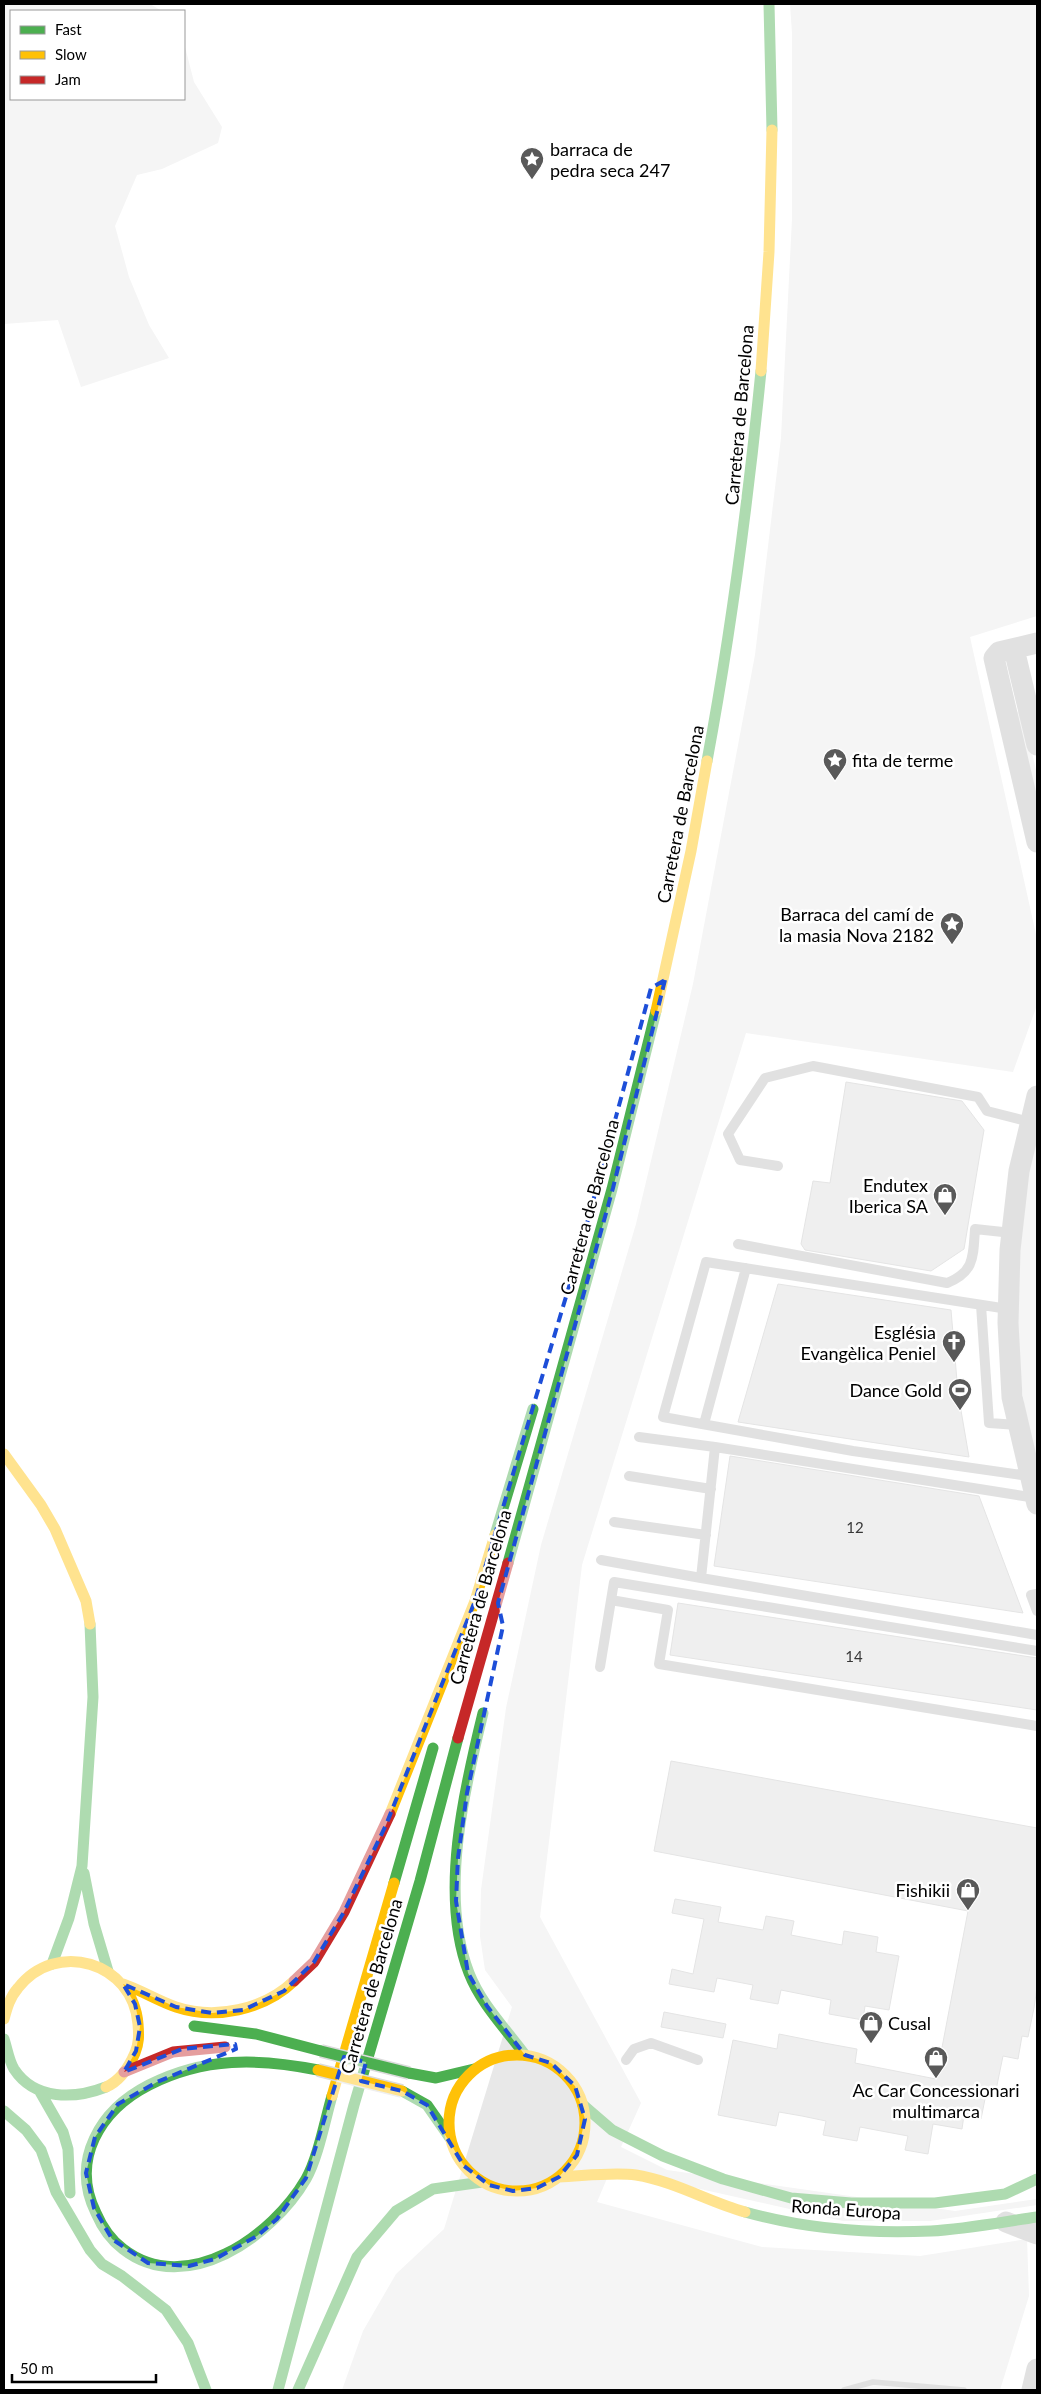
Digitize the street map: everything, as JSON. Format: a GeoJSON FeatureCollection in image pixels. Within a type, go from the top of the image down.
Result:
{"type":"FeatureCollection","features":[{"type":"Feature","properties":{"kind":"main road","name":"Carretera de Barcelona"},"geometry":{"type":"LineString","coordinates":[[278,2390],[354,2107],[498,1602],[613,1188],[665,980],[716,719],[743,554],[754,454],[768,276],[773,150],[769,4]]}},
{"type":"Feature","properties":{"kind":"main road"},"geometry":{"type":"LineString","coordinates":[[640,1026],[650,988],[665,980]]}},
{"type":"Feature","properties":{"kind":"main road"},"geometry":{"type":"LineString","coordinates":[[123,1984],[142,1990],[176,2007],[212,2013],[243,2010],[284,1991],[314,1962],[344,1912],[386,1825],[475,1602],[536,1400]]}},
{"type":"Feature","properties":{"kind":"main road"},"geometry":{"type":"LineString","coordinates":[[4,1454],[56,1530],[86,1601],[90,1622],[93,1697],[82,1866],[69,1918],[52,1964]]}},
{"type":"Feature","properties":{"kind":"main road"},"geometry":{"type":"LineString","coordinates":[[498,1602],[503,1626]]}},
{"type":"Feature","properties":{"kind":"main road"},"geometry":{"type":"LineString","coordinates":[[444,1712],[457,1665],[462,1632]]}},
{"type":"Feature","properties":{"kind":"main road"},"geometry":{"type":"LineString","coordinates":[[486,1701],[467,1793],[458,1858],[456,1901],[460,1938],[468,1973],[487,2006],[525,2055]]}},
{"type":"Feature","properties":{"kind":"main road"},"geometry":{"type":"LineString","coordinates":[[185,2025],[256,2034],[321,2051],[409,2073],[436,2078],[474,2070],[498,2057],[525,2055],[544,2060],[562,2071],[575,2086],[583,2105],[585,2127],[580,2148],[569,2167],[559,2177],[537,2188],[521,2191],[505,2190],[482,2182],[459,2160],[450,2138],[427,2105],[402,2091],[318,2070],[294,2064],[247,2060],[193,2067],[157,2082],[118,2104],[95,2137],[88,2154],[87,2192],[112,2239],[127,2252],[148,2263],[189,2266],[215,2259],[257,2236],[277,2218],[306,2178],[349,2040],[436,1740]]}},
{"type":"Feature","properties":{"kind":"main road"},"geometry":{"type":"LineString","coordinates":[[82,1866],[94,1924],[108,1971]]}},
{"type":"Feature","properties":{"kind":"main road"},"geometry":{"type":"LineString","coordinates":[[4,1999],[14,1992],[30,1974],[52,1964],[78,1961],[90,1963],[108,1971],[123,1984],[135,2004],[139,2021],[139,2039],[134,2057],[124,2072],[107,2088],[89,2096],[63,2097],[39,2090],[8,2063],[4,2039]]}},
{"type":"Feature","properties":{"kind":"main road"},"geometry":{"type":"LineString","coordinates":[[4,2019],[14,1992]]}},
{"type":"Feature","properties":{"kind":"main road"},"geometry":{"type":"LineString","coordinates":[[135,2004],[148,2010]]}},
{"type":"Feature","properties":{"kind":"main road"},"geometry":{"type":"LineString","coordinates":[[124,2072],[145,2061],[182,2049],[234,2046]]}},
{"type":"Feature","properties":{"kind":"main road"},"geometry":{"type":"LineString","coordinates":[[250,2049],[279,2055],[294,2064]]}},
{"type":"Feature","properties":{"kind":"main road"},"geometry":{"type":"LineString","coordinates":[[450,2138],[448,2123],[452,2100],[459,2087],[474,2070]]}},
{"type":"Feature","properties":{"kind":"main road"},"geometry":{"type":"LineString","coordinates":[[39,2090],[63,2132],[68,2149],[70,2215]]}},
{"type":"Feature","properties":{"kind":"main road","name":"Ronda Europa"},"geometry":{"type":"LineString","coordinates":[[583,2105],[612,2130],[663,2156],[758,2190],[791,2198],[851,2204],[935,2203],[985,2197],[1018,2190],[1037,2179]]}},
{"type":"Feature","properties":{"kind":"main road"},"geometry":{"type":"LineString","coordinates":[[4,2111],[26,2130],[41,2150],[56,2192],[83,2239],[102,2264],[122,2276],[166,2310],[188,2343],[206,2390]]}},
{"type":"Feature","properties":{"kind":"main road","name":"Ronda Europa"},"geometry":{"type":"LineString","coordinates":[[559,2177],[635,2174],[659,2181],[718,2205],[784,2222],[818,2228],[894,2232],[932,2230],[1037,2217]]}},
{"type":"Feature","properties":{"kind":"main road"},"geometry":{"type":"LineString","coordinates":[[298,2390],[357,2257],[396,2211],[432,2189],[482,2182]]}},
{"type":"Feature","properties":{"kind":"street"},"geometry":{"type":"LineString","coordinates":[[1037,643],[999,652],[994,658],[1037,842]]}},
{"type":"Feature","properties":{"kind":"street"},"geometry":{"type":"LineString","coordinates":[[1014,649],[1037,745]]}},
{"type":"Feature","properties":{"kind":"street"},"geometry":{"type":"LineString","coordinates":[[1036,1501],[1012,1397],[1008,1309],[1012,1233],[1019,1172],[1037,1096]]}},
{"type":"Feature","properties":{"kind":"street"},"geometry":{"type":"LineString","coordinates":[[1003,2220],[1037,2234]]}},
{"type":"Feature","properties":{"kind":"lane"},"geometry":{"type":"LineString","coordinates":[[778,1166],[740,1160],[728,1134],[765,1078],[813,1066],[978,1097],[987,1111],[1030,1122]]}},
{"type":"Feature","properties":{"kind":"lane"},"geometry":{"type":"LineString","coordinates":[[738,1244],[947,1283],[962,1277],[973,1259],[975,1229],[1012,1233]]}},
{"type":"Feature","properties":{"kind":"lane"},"geometry":{"type":"LineString","coordinates":[[1008,1309],[706,1262],[662,1417],[853,1452],[1030,1476]]}},
{"type":"Feature","properties":{"kind":"lane"},"geometry":{"type":"LineString","coordinates":[[704,1424],[746,1268]]}},
{"type":"Feature","properties":{"kind":"lane"},"geometry":{"type":"LineString","coordinates":[[981,1305],[989,1423],[1018,1425]]}},
{"type":"Feature","properties":{"kind":"lane"},"geometry":{"type":"LineString","coordinates":[[639,1437],[715,1447],[1036,1501]]}},
{"type":"Feature","properties":{"kind":"lane"},"geometry":{"type":"LineString","coordinates":[[701,1578],[715,1447]]}},
{"type":"Feature","properties":{"kind":"lane"},"geometry":{"type":"LineString","coordinates":[[629,1476],[711,1489]]}},
{"type":"Feature","properties":{"kind":"lane"},"geometry":{"type":"LineString","coordinates":[[614,1522],[706,1535]]}},
{"type":"Feature","properties":{"kind":"lane"},"geometry":{"type":"LineString","coordinates":[[601,1560],[1037,1634]]}},
{"type":"Feature","properties":{"kind":"lane"},"geometry":{"type":"LineString","coordinates":[[600,1667],[614,1582],[1037,1651]]}},
{"type":"Feature","properties":{"kind":"lane"},"geometry":{"type":"LineString","coordinates":[[1037,1594],[1031,1595],[1037,1611]]}},
{"type":"Feature","properties":{"kind":"lane"},"geometry":{"type":"LineString","coordinates":[[611,1600],[668,1610],[659,1664],[1037,1726]]}},
{"type":"Feature","properties":{"kind":"lane"},"geometry":{"type":"LineString","coordinates":[[626,2060],[634,2049],[651,2043],[698,2060]]}},
{"type":"Feature","properties":{"kind":"highlighted area"},"geometry":{"type":"Polygon","coordinates":[[[665,980],[613,1188],[498,1603],[503,1626],[467,1793],[458,1858],[456,1901],[468,1973],[487,2006],[525,2055],[551,2063],[575,2086],[585,2119],[577,2155],[559,2177],[537,2188],[513,2191],[489,2185],[464,2166],[427,2105],[402,2091],[361,2081],[366,2062],[344,2057],[306,2178],[277,2219],[257,2236],[215,2259],[189,2266],[148,2263],[112,2239],[94,2208],[86,2173],[95,2137],[118,2104],[157,2082],[236,2049],[235,2044],[182,2049],[124,2072],[136,2051],[140,2027],[135,2004],[123,1984],[176,2007],[212,2013],[243,2010],[284,1991],[314,1962],[344,1912],[386,1825],[475,1601],[577,1260],[651,988],[665,980]]]}},
{"type":"Feature","properties":{"kind":"shaded area"},"geometry":{"type":"Polygon","coordinates":[[[4,4],[150,4],[160,10],[10,10],[10,100],[185,100],[185,47],[194,82],[222,127],[218,143],[162,169],[137,175],[115,226],[129,277],[149,325],[169,358],[81,387],[58,320],[4,324],[4,4]]]}},
{"type":"Feature","properties":{"kind":"shaded area"},"geometry":{"type":"Polygon","coordinates":[[[790,4],[1037,4],[1037,616],[970,637],[1037,939],[1037,1005],[1013,1072],[746,1033],[582,1565],[540,1917],[641,2103],[621,2147],[667,2170],[955,2211],[1037,2199],[1037,2205],[930,2221],[843,2221],[611,2169],[597,2202],[762,2247],[920,2256],[1027,2239],[1029,2296],[1000,2390],[342,2390],[363,2331],[396,2274],[444,2229],[512,2007],[485,1970],[480,1936],[481,1890],[506,1708],[541,1545],[636,1224],[693,984],[755,655],[781,438],[792,219],[792,33],[790,4]]]}},
{"type":"Feature","properties":{"kind":"shaded area"},"geometry":{"type":"Polygon","coordinates":[[[1022,711],[1037,774],[1037,803],[1016,712],[1022,711]]]}},
{"type":"Feature","properties":{"kind":"shaded area"},"geometry":{"type":"Polygon","coordinates":[[[1037,1131],[1037,1467],[1021,1384],[1017,1299],[1023,1215],[1037,1131]]]}},
{"type":"Feature","properties":{"kind":"building"},"geometry":{"type":"Polygon","coordinates":[[[846,1082],[962,1101],[984,1130],[964,1249],[931,1271],[805,1250],[801,1244],[813,1181],[830,1183],[846,1082]]]}},
{"type":"Feature","properties":{"kind":"building"},"geometry":{"type":"Polygon","coordinates":[[[778,1284],[951,1310],[958,1393],[969,1457],[738,1422],[778,1284]]]}},
{"type":"Feature","properties":{"kind":"building"},"geometry":{"type":"Polygon","coordinates":[[[730,1456],[979,1496],[1023,1613],[714,1566],[730,1456]]]}},
{"type":"Feature","properties":{"kind":"building"},"geometry":{"type":"Polygon","coordinates":[[[678,1603],[1037,1658],[1037,1710],[670,1655],[678,1603]]]}},
{"type":"Feature","properties":{"kind":"building"},"geometry":{"type":"Polygon","coordinates":[[[671,1761],[1037,1828],[1037,1987],[1034,2008],[1028,2037],[1022,2036],[1018,2059],[1003,2056],[996,2090],[987,2089],[981,2119],[964,2115],[962,2129],[933,2124],[928,2154],[905,2150],[908,2136],[860,2127],[857,2141],[823,2135],[826,2121],[802,2116],[779,2112],[776,2126],[718,2115],[733,2040],[777,2049],[779,2034],[857,2049],[855,2063],[936,2079],[968,1911],[654,1851],[671,1761]]]}},
{"type":"Feature","properties":{"kind":"building"},"geometry":{"type":"Polygon","coordinates":[[[675,1899],[721,1907],[718,1922],[763,1930],[766,1916],[794,1921],[791,1935],[842,1945],[844,1931],[878,1937],[876,1952],[899,1956],[889,2010],[865,2006],[863,2020],[829,2014],[831,2000],[781,1990],[778,2004],[750,1999],[753,1985],[717,1978],[714,1992],[669,1984],[672,1969],[693,1974],[704,1919],[672,1913],[675,1899]]]}},
{"type":"Feature","properties":{"kind":"building"},"geometry":{"type":"Polygon","coordinates":[[[664,2012],[726,2024],[723,2038],[661,2027],[664,2012]]]}},
{"type":"Feature","properties":{"kind":"waterway"},"geometry":{"type":"LineString","coordinates":[[844,2390],[873,2382],[964,2390]]}},
{"type":"Feature","properties":{"kind":"traffic: fast"},"geometry":{"type":"LineString","coordinates":[[769,4],[772,130]]}},
{"type":"Feature","properties":{"kind":"traffic: fast"},"geometry":{"type":"LineString","coordinates":[[707,761],[738,567],[761,371]]}},
{"type":"Feature","properties":{"kind":"traffic: fast"},"geometry":{"type":"LineString","coordinates":[[508,1563],[612,1189],[656,1011]]}},
{"type":"Feature","properties":{"kind":"traffic: fast"},"geometry":{"type":"LineString","coordinates":[[495,1535],[533,1409]]}},
{"type":"Feature","properties":{"kind":"traffic: fast"},"geometry":{"type":"LineString","coordinates":[[52,1964],[69,1918],[82,1866],[93,1697],[90,1624]]}},
{"type":"Feature","properties":{"kind":"traffic: fast"},"geometry":{"type":"LineString","coordinates":[[483,1713],[462,1809],[455,1877],[456,1911],[460,1943],[474,1984],[487,2006],[525,2055]]}},
{"type":"Feature","properties":{"kind":"traffic: fast"},"geometry":{"type":"LineString","coordinates":[[278,2390],[354,2105],[420,1881],[458,1738]]}},
{"type":"Feature","properties":{"kind":"traffic: fast"},"geometry":{"type":"LineString","coordinates":[[394,1883],[433,1748]]}},
{"type":"Feature","properties":{"kind":"traffic: fast"},"geometry":{"type":"LineString","coordinates":[[84,1873],[94,1924],[108,1971]]}},
{"type":"Feature","properties":{"kind":"traffic: fast"},"geometry":{"type":"LineString","coordinates":[[194,2026],[256,2034],[321,2051]]}},
{"type":"Feature","properties":{"kind":"traffic: fast"},"geometry":{"type":"LineString","coordinates":[[4,2039],[14,2069],[33,2087],[44,2092],[69,2095],[82,2094],[106,2087]]}},
{"type":"Feature","properties":{"kind":"traffic: fast"},"geometry":{"type":"LineString","coordinates":[[321,2051],[409,2073]]}},
{"type":"Feature","properties":{"kind":"traffic: fast"},"geometry":{"type":"LineString","coordinates":[[318,2070],[274,2063],[232,2062],[190,2069],[149,2085],[132,2096],[116,2108],[104,2123],[94,2138],[88,2156],[86,2174],[89,2193],[101,2223],[123,2249],[148,2262],[174,2267],[200,2263],[226,2254],[250,2239],[272,2221],[291,2200],[306,2179],[318,2150],[332,2096]]}},
{"type":"Feature","properties":{"kind":"traffic: fast"},"geometry":{"type":"LineString","coordinates":[[409,2073],[436,2078],[474,2069]]}},
{"type":"Feature","properties":{"kind":"traffic: fast"},"geometry":{"type":"LineString","coordinates":[[39,2090],[63,2132],[68,2149],[70,2193]]}},
{"type":"Feature","properties":{"kind":"traffic: fast"},"geometry":{"type":"LineString","coordinates":[[402,2091],[427,2105],[450,2138]]}},
{"type":"Feature","properties":{"kind":"traffic: fast"},"geometry":{"type":"LineString","coordinates":[[583,2105],[612,2130],[663,2156],[723,2179],[791,2198],[851,2203],[935,2203],[1005,2194],[1037,2179]]}},
{"type":"Feature","properties":{"kind":"traffic: fast"},"geometry":{"type":"LineString","coordinates":[[4,2111],[26,2130],[41,2150],[56,2192],[90,2250],[102,2264],[122,2276],[166,2310],[188,2343],[206,2390]]}},
{"type":"Feature","properties":{"kind":"traffic: fast"},"geometry":{"type":"LineString","coordinates":[[298,2390],[357,2257],[396,2211],[433,2189],[482,2182]]}},
{"type":"Feature","properties":{"kind":"traffic: fast"},"geometry":{"type":"LineString","coordinates":[[745,2212],[791,2223],[884,2232],[944,2230],[1037,2217]]}},
{"type":"Feature","properties":{"kind":"traffic: slow"},"geometry":{"type":"LineString","coordinates":[[761,371],[769,252],[772,130]]}},
{"type":"Feature","properties":{"kind":"traffic: slow"},"geometry":{"type":"LineString","coordinates":[[656,1011],[691,851],[707,761]]}},
{"type":"Feature","properties":{"kind":"traffic: slow"},"geometry":{"type":"LineString","coordinates":[[4,1454],[41,1505],[55,1529],[86,1601],[90,1624]]}},
{"type":"Feature","properties":{"kind":"traffic: slow"},"geometry":{"type":"LineString","coordinates":[[390,1814],[475,1601],[495,1535]]}},
{"type":"Feature","properties":{"kind":"traffic: slow"},"geometry":{"type":"LineString","coordinates":[[332,2096],[394,1883]]}},
{"type":"Feature","properties":{"kind":"traffic: slow"},"geometry":{"type":"LineString","coordinates":[[4,2019],[15,1991],[34,1973],[52,1964],[71,1962],[90,1964],[108,1972],[122,1985],[133,2003],[139,2036],[133,2058],[127,2068],[116,2081],[106,2087]]}},
{"type":"Feature","properties":{"kind":"traffic: slow"},"geometry":{"type":"LineString","coordinates":[[123,1984],[176,2007],[191,2011],[223,2012],[238,2010],[268,1999],[294,1981]]}},
{"type":"Feature","properties":{"kind":"traffic: slow"},"geometry":{"type":"LineString","coordinates":[[517,2055],[543,2060],[555,2066],[565,2075],[574,2085],[580,2097],[585,2123],[580,2149],[574,2161],[565,2171],[555,2180],[543,2186],[517,2191],[491,2186],[479,2180],[469,2171],[460,2161],[454,2149],[449,2123],[454,2097],[460,2085],[469,2075],[479,2066],[491,2060],[517,2055]]}},
{"type":"Feature","properties":{"kind":"traffic: slow"},"geometry":{"type":"LineString","coordinates":[[318,2070],[402,2091]]}},
{"type":"Feature","properties":{"kind":"traffic: slow"},"geometry":{"type":"LineString","coordinates":[[559,2177],[608,2174],[636,2175],[664,2182],[745,2212]]}},
{"type":"Feature","properties":{"kind":"traffic: jam"},"geometry":{"type":"LineString","coordinates":[[458,1738],[508,1563]]}},
{"type":"Feature","properties":{"kind":"traffic: jam"},"geometry":{"type":"LineString","coordinates":[[294,1981],[314,1962],[344,1912],[390,1814]]}},
{"type":"Feature","properties":{"kind":"traffic: jam"},"geometry":{"type":"LineString","coordinates":[[124,2072],[173,2052],[225,2047]]}},
{"type":"Feature","properties":{"kind":"place","name":"barraca de pedra seca 247"},"geometry":{"type":"Point","coordinates":[532,180]}},
{"type":"Feature","properties":{"kind":"place","name":"fita de terme"},"geometry":{"type":"Point","coordinates":[835,781]}},
{"type":"Feature","properties":{"kind":"place","name":"Barraca del camí de la masia Nova 2182"},"geometry":{"type":"Point","coordinates":[952,945]}},
{"type":"Feature","properties":{"kind":"place","name":"Endutex Iberica SA"},"geometry":{"type":"Point","coordinates":[945,1216]}},
{"type":"Feature","properties":{"kind":"place","name":"Església Evangèlica Peniel"},"geometry":{"type":"Point","coordinates":[954,1363]}},
{"type":"Feature","properties":{"kind":"place","name":"Dance Gold"},"geometry":{"type":"Point","coordinates":[960,1411]}},
{"type":"Feature","properties":{"kind":"place","name":"Fishikii"},"geometry":{"type":"Point","coordinates":[968,1911]}},
{"type":"Feature","properties":{"kind":"place","name":"Cusal"},"geometry":{"type":"Point","coordinates":[871,2044]}},
{"type":"Feature","properties":{"kind":"place","name":"Ac Car Concessionari multimarca"},"geometry":{"type":"Point","coordinates":[936,2079]}}]}
